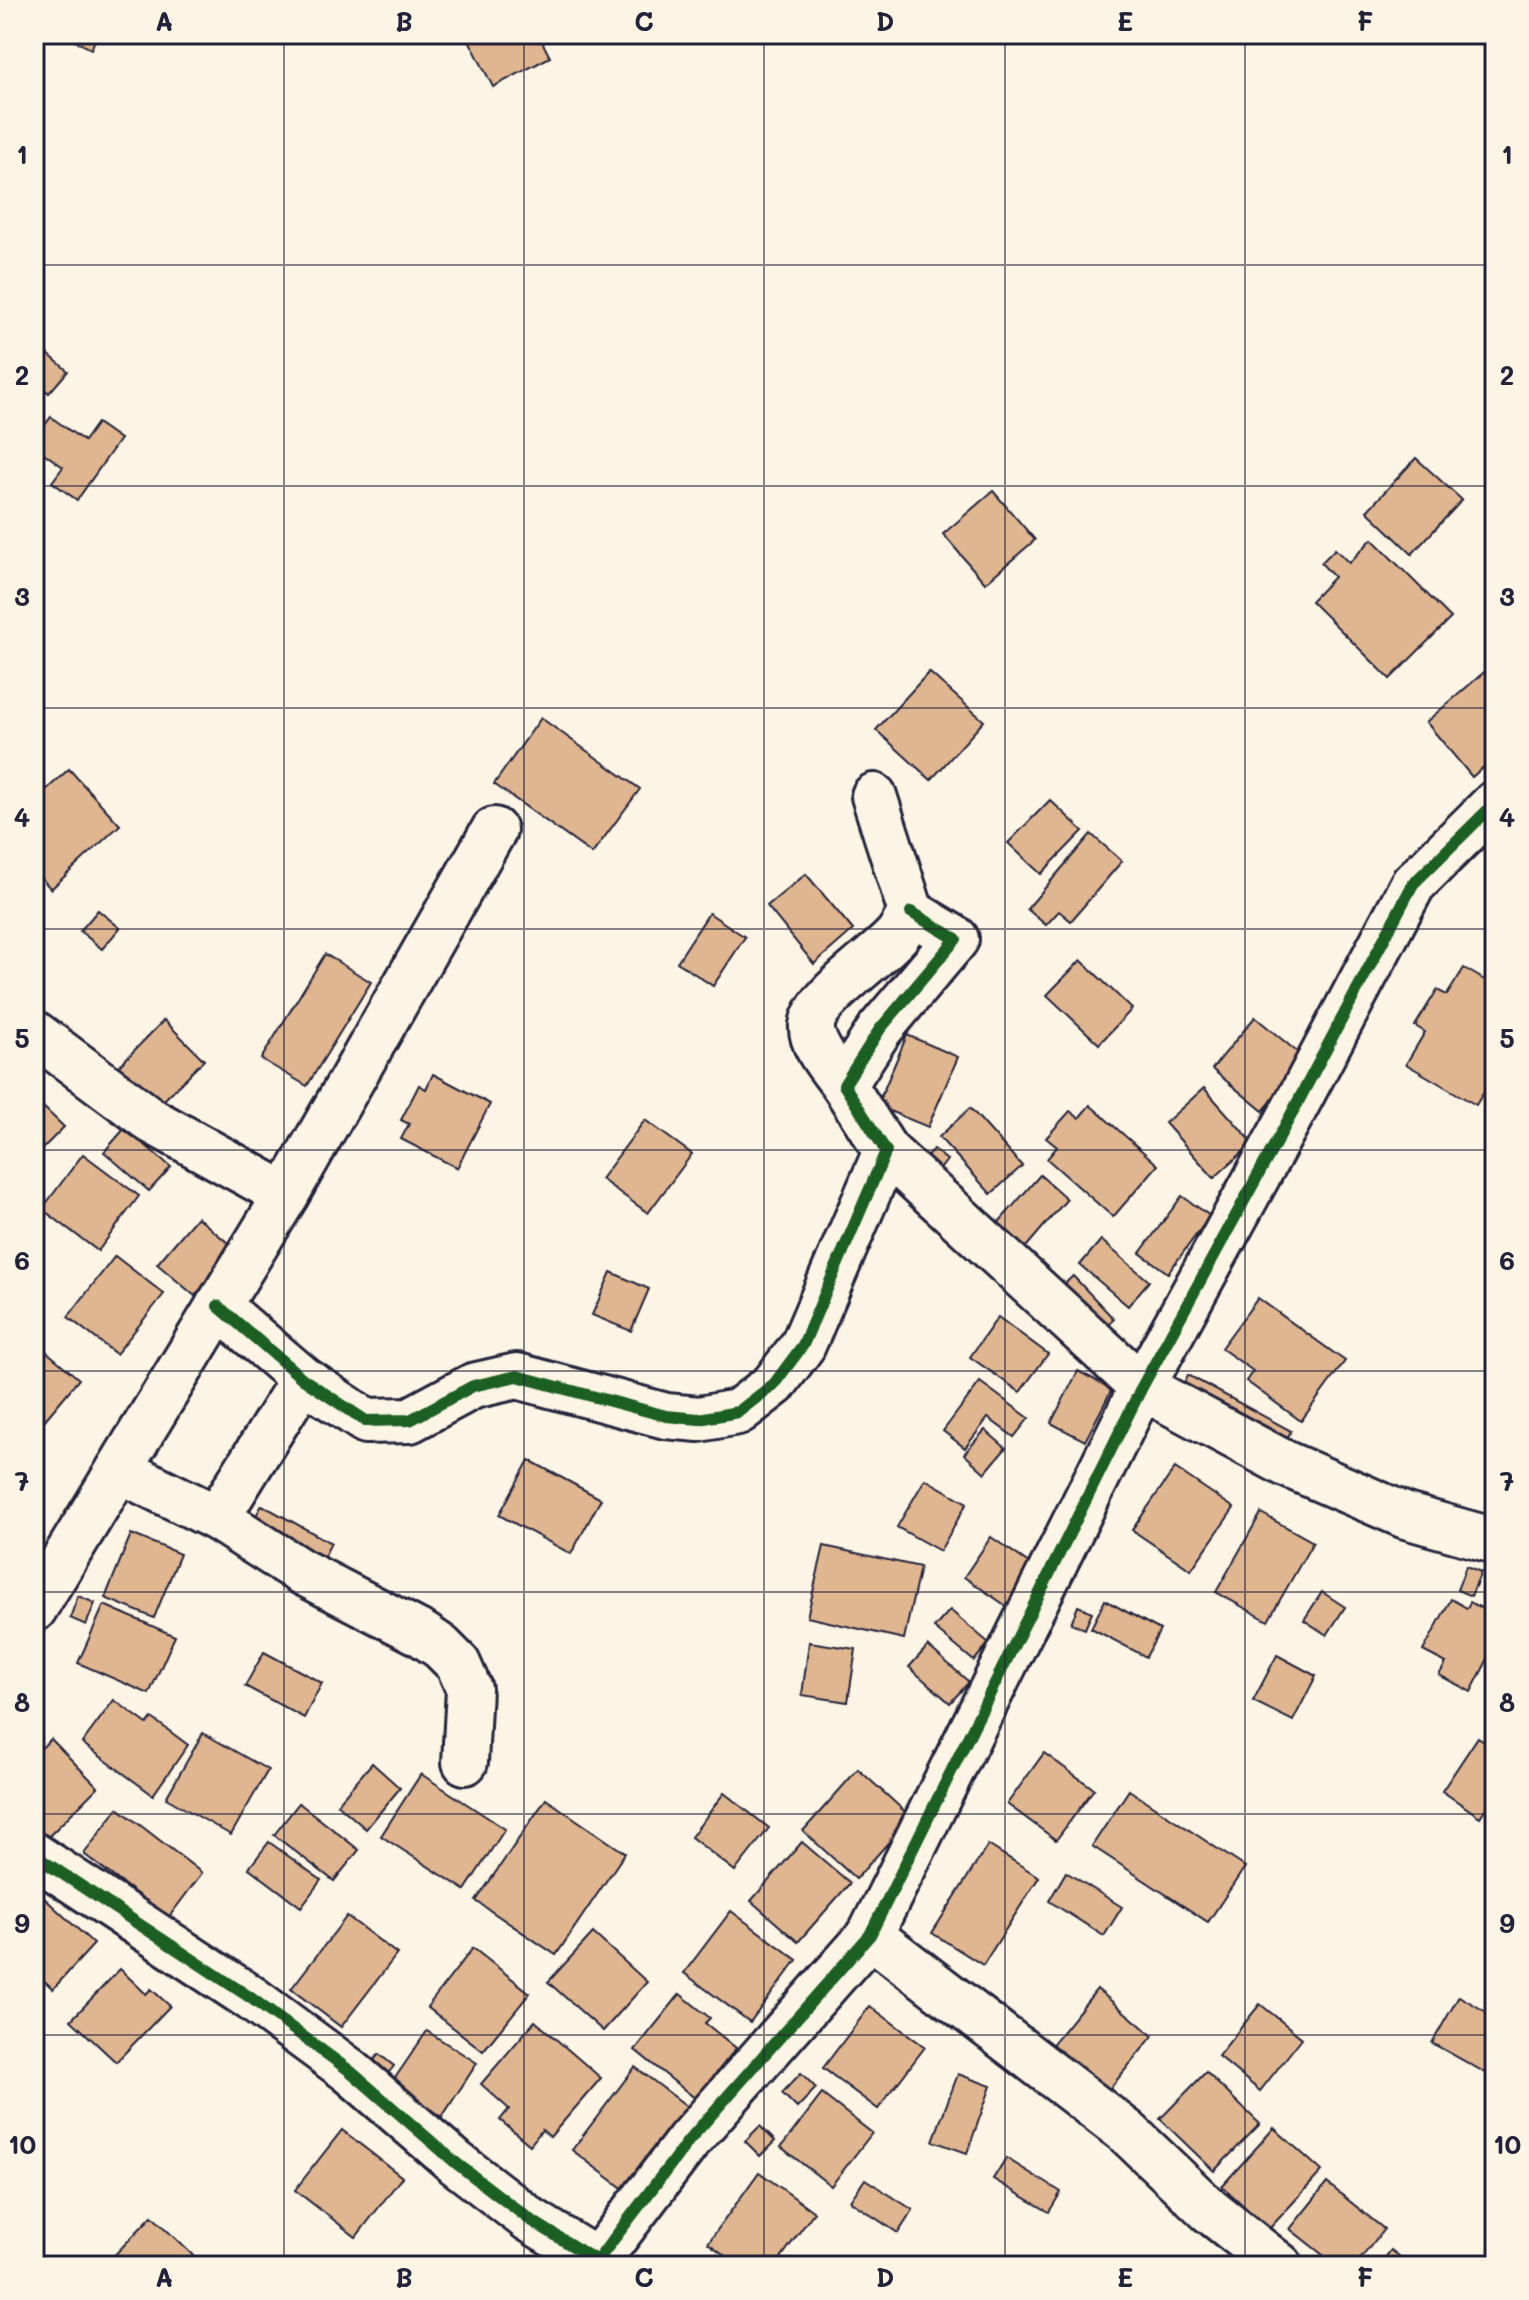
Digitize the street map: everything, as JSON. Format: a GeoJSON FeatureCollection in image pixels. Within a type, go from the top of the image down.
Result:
{"type":"FeatureCollection","features":[{"type":"Feature","properties":{"kind":"street"},"geometry":{"type":"LineString","coordinates":[[844,1085],[880,1029],[956,939],[911,912],[874,796]]}},
{"type":"Feature","properties":{"kind":"street"},"geometry":{"type":"LineString","coordinates":[[34,1855],[251,1998],[350,2071],[456,2163],[599,2264],[689,2140],[870,1935],[1142,1387],[1413,884],[1495,803]]}},
{"type":"Feature","properties":{"kind":"street"},"geometry":{"type":"LineString","coordinates":[[34,1609],[286,1195],[494,830]]}},
{"type":"Feature","properties":{"kind":"street"},"geometry":{"type":"LineString","coordinates":[[911,912],[899,933],[827,998],[812,1024],[813,1037],[886,1151],[1142,1387],[1299,1470],[1406,1516],[1495,1541]]}},
{"type":"Feature","properties":{"kind":"street"},"geometry":{"type":"LineString","coordinates":[[34,1033],[152,1121],[286,1195]]}},
{"type":"Feature","properties":{"kind":"street"},"geometry":{"type":"LineString","coordinates":[[218,1306],[303,1379],[366,1421],[410,1420],[473,1386],[517,1376],[666,1416],[699,1419],[738,1412],[774,1384],[803,1345],[886,1151]]}},
{"type":"Feature","properties":{"kind":"street"},"geometry":{"type":"LineString","coordinates":[[217,1518],[303,1379]]}},
{"type":"Feature","properties":{"kind":"street"},"geometry":{"type":"LineString","coordinates":[[119,1470],[217,1518],[300,1571],[422,1634],[458,1664],[469,1689],[465,1762]]}},
{"type":"Feature","properties":{"kind":"street"},"geometry":{"type":"LineString","coordinates":[[870,1935],[1127,2132],[1209,2210],[1280,2266]]}},
{"type":"Feature","properties":{"kind":"building"},"geometry":{"type":"Polygon","coordinates":[[[62,34],[98,34],[91,49],[62,34]]]}},
{"type":"Feature","properties":{"kind":"building"},"geometry":{"type":"Polygon","coordinates":[[[466,34],[538,34],[550,57],[493,87],[466,34]]]}},
{"type":"Feature","properties":{"kind":"building"},"geometry":{"type":"Polygon","coordinates":[[[34,342],[68,371],[49,393],[34,380],[34,342]]]}},
{"type":"Feature","properties":{"kind":"building"},"geometry":{"type":"Polygon","coordinates":[[[34,398],[41,401],[34,418],[34,398]]]}},
{"type":"Feature","properties":{"kind":"building"},"geometry":{"type":"Polygon","coordinates":[[[51,417],[84,441],[97,423],[120,439],[77,500],[52,482],[63,467],[34,446],[34,440],[51,417]]]}},
{"type":"Feature","properties":{"kind":"building"},"geometry":{"type":"Polygon","coordinates":[[[1416,458],[1462,500],[1412,554],[1367,511],[1416,458]]]}},
{"type":"Feature","properties":{"kind":"building"},"geometry":{"type":"Polygon","coordinates":[[[993,491],[1035,540],[985,583],[943,534],[993,491]]]}},
{"type":"Feature","properties":{"kind":"building"},"geometry":{"type":"Polygon","coordinates":[[[1372,539],[1451,618],[1390,679],[1311,601],[1334,577],[1321,563],[1335,549],[1349,563],[1372,539]]]}},
{"type":"Feature","properties":{"kind":"building"},"geometry":{"type":"Polygon","coordinates":[[[1489,668],[1495,675],[1495,757],[1472,777],[1426,722],[1489,668]]]}},
{"type":"Feature","properties":{"kind":"building"},"geometry":{"type":"Polygon","coordinates":[[[929,672],[984,721],[931,780],[876,730],[929,672]]]}},
{"type":"Feature","properties":{"kind":"building"},"geometry":{"type":"Polygon","coordinates":[[[541,718],[640,789],[592,854],[494,784],[541,718]]]}},
{"type":"Feature","properties":{"kind":"building"},"geometry":{"type":"Polygon","coordinates":[[[69,769],[120,825],[51,889],[34,870],[34,801],[69,769]]]}},
{"type":"Feature","properties":{"kind":"building"},"geometry":{"type":"Polygon","coordinates":[[[1050,800],[1083,831],[1041,874],[1008,843],[1050,800]]]}},
{"type":"Feature","properties":{"kind":"building"},"geometry":{"type":"Polygon","coordinates":[[[1091,834],[1122,861],[1071,921],[1059,911],[1046,925],[1027,909],[1091,834]]]}},
{"type":"Feature","properties":{"kind":"building"},"geometry":{"type":"Polygon","coordinates":[[[806,874],[853,930],[814,964],[767,906],[806,874]]]}},
{"type":"Feature","properties":{"kind":"building"},"geometry":{"type":"Polygon","coordinates":[[[98,910],[120,928],[102,949],[80,931],[98,910]]]}},
{"type":"Feature","properties":{"kind":"building"},"geometry":{"type":"Polygon","coordinates":[[[709,913],[745,937],[713,986],[677,962],[709,913]]]}},
{"type":"Feature","properties":{"kind":"building"},"geometry":{"type":"Polygon","coordinates":[[[325,954],[371,982],[307,1086],[261,1059],[325,954]]]}},
{"type":"Feature","properties":{"kind":"building"},"geometry":{"type":"Polygon","coordinates":[[[1081,960],[1132,1009],[1099,1044],[1047,995],[1081,960]]]}},
{"type":"Feature","properties":{"kind":"building"},"geometry":{"type":"Polygon","coordinates":[[[1464,968],[1495,986],[1495,1073],[1476,1105],[1406,1064],[1425,1032],[1415,1026],[1437,990],[1447,995],[1464,968]]]}},
{"type":"Feature","properties":{"kind":"building"},"geometry":{"type":"Polygon","coordinates":[[[1255,1017],[1307,1060],[1263,1111],[1212,1069],[1255,1017]]]}},
{"type":"Feature","properties":{"kind":"building"},"geometry":{"type":"Polygon","coordinates":[[[164,1020],[204,1060],[154,1110],[115,1070],[164,1020]]]}},
{"type":"Feature","properties":{"kind":"building"},"geometry":{"type":"Polygon","coordinates":[[[907,1035],[958,1057],[928,1127],[877,1106],[907,1035]]]}},
{"type":"Feature","properties":{"kind":"building"},"geometry":{"type":"Polygon","coordinates":[[[433,1074],[490,1104],[457,1168],[401,1139],[409,1124],[401,1120],[419,1085],[426,1089],[433,1074]]]}},
{"type":"Feature","properties":{"kind":"building"},"geometry":{"type":"Polygon","coordinates":[[[1204,1088],[1253,1143],[1214,1178],[1165,1123],[1204,1088]]]}},
{"type":"Feature","properties":{"kind":"building"},"geometry":{"type":"Polygon","coordinates":[[[34,1098],[64,1127],[34,1157],[34,1098]]]}},
{"type":"Feature","properties":{"kind":"building"},"geometry":{"type":"Polygon","coordinates":[[[1090,1105],[1158,1165],[1113,1217],[1047,1159],[1057,1147],[1046,1138],[1070,1111],[1079,1118],[1090,1105]]]}},
{"type":"Feature","properties":{"kind":"building"},"geometry":{"type":"Polygon","coordinates":[[[970,1108],[1022,1166],[991,1194],[939,1137],[970,1108]]]}},
{"type":"Feature","properties":{"kind":"building"},"geometry":{"type":"Polygon","coordinates":[[[645,1120],[692,1154],[648,1213],[601,1179],[645,1120]]]}},
{"type":"Feature","properties":{"kind":"building"},"geometry":{"type":"Polygon","coordinates":[[[125,1128],[171,1167],[149,1191],[104,1152],[125,1128]]]}},
{"type":"Feature","properties":{"kind":"building"},"geometry":{"type":"Polygon","coordinates":[[[933,1149],[947,1160],[935,1176],[921,1165],[933,1149]]]}},
{"type":"Feature","properties":{"kind":"building"},"geometry":{"type":"Polygon","coordinates":[[[83,1154],[139,1196],[98,1251],[42,1209],[83,1154]]]}},
{"type":"Feature","properties":{"kind":"building"},"geometry":{"type":"Polygon","coordinates":[[[1040,1175],[1067,1199],[1021,1253],[993,1229],[1040,1175]]]}},
{"type":"Feature","properties":{"kind":"building"},"geometry":{"type":"Polygon","coordinates":[[[1182,1196],[1210,1216],[1168,1273],[1140,1253],[1182,1196]]]}},
{"type":"Feature","properties":{"kind":"building"},"geometry":{"type":"Polygon","coordinates":[[[197,1217],[234,1248],[195,1296],[157,1264],[197,1217]]]}},
{"type":"Feature","properties":{"kind":"building"},"geometry":{"type":"Polygon","coordinates":[[[1101,1240],[1149,1281],[1128,1306],[1080,1265],[1101,1240]]]}},
{"type":"Feature","properties":{"kind":"building"},"geometry":{"type":"Polygon","coordinates":[[[115,1256],[164,1294],[116,1354],[68,1317],[115,1256]]]}},
{"type":"Feature","properties":{"kind":"building"},"geometry":{"type":"Polygon","coordinates":[[[611,1272],[649,1289],[631,1331],[592,1315],[611,1272]]]}},
{"type":"Feature","properties":{"kind":"building"},"geometry":{"type":"Polygon","coordinates":[[[1073,1276],[1114,1319],[1097,1335],[1056,1292],[1073,1276]]]}},
{"type":"Feature","properties":{"kind":"building"},"geometry":{"type":"Polygon","coordinates":[[[1258,1298],[1345,1361],[1301,1421],[1246,1381],[1253,1371],[1221,1348],[1258,1298]]]}},
{"type":"Feature","properties":{"kind":"building"},"geometry":{"type":"Polygon","coordinates":[[[998,1317],[1048,1354],[1020,1392],[970,1357],[998,1317]]]}},
{"type":"Feature","properties":{"kind":"building"},"geometry":{"type":"Polygon","coordinates":[[[34,1341],[79,1379],[39,1427],[34,1423],[34,1341]]]}},
{"type":"Feature","properties":{"kind":"building"},"geometry":{"type":"Polygon","coordinates":[[[1078,1371],[1112,1389],[1085,1441],[1051,1423],[1078,1371]]]}},
{"type":"Feature","properties":{"kind":"building"},"geometry":{"type":"Polygon","coordinates":[[[1188,1375],[1291,1431],[1281,1451],[1177,1395],[1188,1375]]]}},
{"type":"Feature","properties":{"kind":"building"},"geometry":{"type":"Polygon","coordinates":[[[980,1382],[1029,1418],[1014,1437],[988,1418],[965,1448],[943,1431],[980,1382]]]}},
{"type":"Feature","properties":{"kind":"building"},"geometry":{"type":"Polygon","coordinates":[[[985,1430],[1006,1448],[985,1473],[964,1454],[985,1430]]]}},
{"type":"Feature","properties":{"kind":"building"},"geometry":{"type":"Polygon","coordinates":[[[529,1460],[601,1499],[571,1554],[499,1515],[529,1460]]]}},
{"type":"Feature","properties":{"kind":"building"},"geometry":{"type":"Polygon","coordinates":[[[1175,1468],[1234,1508],[1191,1570],[1132,1530],[1175,1468]]]}},
{"type":"Feature","properties":{"kind":"building"},"geometry":{"type":"Polygon","coordinates":[[[925,1479],[967,1503],[940,1551],[897,1527],[925,1479]]]}},
{"type":"Feature","properties":{"kind":"building"},"geometry":{"type":"Polygon","coordinates":[[[262,1505],[331,1543],[319,1566],[249,1528],[262,1505]]]}},
{"type":"Feature","properties":{"kind":"building"},"geometry":{"type":"Polygon","coordinates":[[[1261,1513],[1313,1542],[1268,1621],[1216,1592],[1261,1513]]]}},
{"type":"Feature","properties":{"kind":"building"},"geometry":{"type":"Polygon","coordinates":[[[131,1534],[180,1554],[154,1618],[105,1598],[131,1534]]]}},
{"type":"Feature","properties":{"kind":"building"},"geometry":{"type":"Polygon","coordinates":[[[991,1537],[1042,1572],[1014,1611],[964,1577],[991,1537]]]}},
{"type":"Feature","properties":{"kind":"building"},"geometry":{"type":"Polygon","coordinates":[[[824,1546],[920,1567],[904,1639],[807,1617],[824,1546]]]}},
{"type":"Feature","properties":{"kind":"building"},"geometry":{"type":"Polygon","coordinates":[[[1466,1566],[1481,1572],[1471,1596],[1457,1590],[1466,1566]]]}},
{"type":"Feature","properties":{"kind":"building"},"geometry":{"type":"Polygon","coordinates":[[[1322,1592],[1345,1607],[1327,1635],[1304,1620],[1322,1592]]]}},
{"type":"Feature","properties":{"kind":"building"},"geometry":{"type":"Polygon","coordinates":[[[78,1596],[95,1603],[86,1625],[70,1618],[78,1596]]]}},
{"type":"Feature","properties":{"kind":"building"},"geometry":{"type":"Polygon","coordinates":[[[1451,1599],[1467,1608],[1470,1602],[1495,1615],[1495,1645],[1471,1692],[1439,1675],[1446,1663],[1423,1651],[1451,1599]]]}},
{"type":"Feature","properties":{"kind":"building"},"geometry":{"type":"Polygon","coordinates":[[[1105,1600],[1160,1630],[1146,1657],[1091,1628],[1105,1600]]]}},
{"type":"Feature","properties":{"kind":"building"},"geometry":{"type":"Polygon","coordinates":[[[104,1605],[175,1636],[149,1694],[78,1663],[104,1605]]]}},
{"type":"Feature","properties":{"kind":"building"},"geometry":{"type":"Polygon","coordinates":[[[1078,1606],[1092,1612],[1085,1629],[1071,1623],[1078,1606]]]}},
{"type":"Feature","properties":{"kind":"building"},"geometry":{"type":"Polygon","coordinates":[[[950,1610],[989,1643],[974,1661],[934,1628],[950,1610]]]}},
{"type":"Feature","properties":{"kind":"building"},"geometry":{"type":"Polygon","coordinates":[[[809,1642],[856,1649],[848,1702],[802,1695],[809,1642]]]}},
{"type":"Feature","properties":{"kind":"building"},"geometry":{"type":"Polygon","coordinates":[[[928,1646],[969,1682],[950,1703],[909,1667],[928,1646]]]}},
{"type":"Feature","properties":{"kind":"building"},"geometry":{"type":"Polygon","coordinates":[[[264,1652],[322,1683],[304,1718],[245,1686],[264,1652]]]}},
{"type":"Feature","properties":{"kind":"building"},"geometry":{"type":"Polygon","coordinates":[[[1277,1655],[1316,1676],[1293,1721],[1253,1701],[1277,1655]]]}},
{"type":"Feature","properties":{"kind":"building"},"geometry":{"type":"Polygon","coordinates":[[[114,1700],[147,1724],[152,1718],[188,1745],[153,1795],[82,1743],[114,1700]]]}},
{"type":"Feature","properties":{"kind":"building"},"geometry":{"type":"Polygon","coordinates":[[[203,1733],[268,1770],[231,1835],[166,1798],[203,1733]]]}},
{"type":"Feature","properties":{"kind":"building"},"geometry":{"type":"Polygon","coordinates":[[[1478,1737],[1495,1748],[1495,1794],[1480,1817],[1442,1791],[1478,1737]]]}},
{"type":"Feature","properties":{"kind":"building"},"geometry":{"type":"Polygon","coordinates":[[[51,1739],[98,1787],[47,1838],[34,1825],[34,1755],[51,1739]]]}},
{"type":"Feature","properties":{"kind":"building"},"geometry":{"type":"Polygon","coordinates":[[[1044,1753],[1094,1789],[1056,1840],[1007,1804],[1044,1753]]]}},
{"type":"Feature","properties":{"kind":"building"},"geometry":{"type":"Polygon","coordinates":[[[372,1763],[400,1788],[366,1829],[337,1804],[372,1763]]]}},
{"type":"Feature","properties":{"kind":"building"},"geometry":{"type":"Polygon","coordinates":[[[858,1769],[911,1817],[856,1879],[803,1831],[858,1769]]]}},
{"type":"Feature","properties":{"kind":"building"},"geometry":{"type":"Polygon","coordinates":[[[421,1774],[505,1829],[465,1890],[381,1836],[421,1774]]]}},
{"type":"Feature","properties":{"kind":"building"},"geometry":{"type":"Polygon","coordinates":[[[1129,1790],[1245,1867],[1208,1922],[1092,1846],[1129,1790]]]}},
{"type":"Feature","properties":{"kind":"building"},"geometry":{"type":"Polygon","coordinates":[[[724,1793],[769,1828],[735,1871],[691,1837],[724,1793]]]}},
{"type":"Feature","properties":{"kind":"building"},"geometry":{"type":"Polygon","coordinates":[[[546,1799],[625,1853],[556,1955],[476,1901],[546,1799]]]}},
{"type":"Feature","properties":{"kind":"building"},"geometry":{"type":"Polygon","coordinates":[[[299,1803],[359,1850],[334,1881],[274,1835],[299,1803]]]}},
{"type":"Feature","properties":{"kind":"building"},"geometry":{"type":"Polygon","coordinates":[[[118,1808],[202,1873],[168,1918],[84,1854],[118,1808]]]}},
{"type":"Feature","properties":{"kind":"building"},"geometry":{"type":"Polygon","coordinates":[[[269,1842],[321,1880],[301,1907],[249,1868],[269,1842]]]}},
{"type":"Feature","properties":{"kind":"building"},"geometry":{"type":"Polygon","coordinates":[[[802,1842],[850,1883],[798,1942],[751,1901],[802,1842]]]}},
{"type":"Feature","properties":{"kind":"building"},"geometry":{"type":"Polygon","coordinates":[[[988,1845],[1039,1877],[983,1965],[932,1933],[988,1845]]]}},
{"type":"Feature","properties":{"kind":"building"},"geometry":{"type":"Polygon","coordinates":[[[1066,1872],[1122,1907],[1104,1936],[1049,1901],[1066,1872]]]}},
{"type":"Feature","properties":{"kind":"building"},"geometry":{"type":"Polygon","coordinates":[[[42,1896],[94,1944],[53,1989],[34,1971],[34,1905],[42,1896]]]}},
{"type":"Feature","properties":{"kind":"building"},"geometry":{"type":"Polygon","coordinates":[[[731,1911],[797,1960],[750,2022],[684,1973],[731,1911]]]}},
{"type":"Feature","properties":{"kind":"building"},"geometry":{"type":"Polygon","coordinates":[[[347,1916],[397,1954],[341,2027],[291,1989],[347,1916]]]}},
{"type":"Feature","properties":{"kind":"building"},"geometry":{"type":"Polygon","coordinates":[[[593,1933],[647,1982],[603,2031],[548,1982],[593,1933]]]}},
{"type":"Feature","properties":{"kind":"building"},"geometry":{"type":"Polygon","coordinates":[[[473,1948],[530,1993],[483,2051],[427,2007],[473,1948]]]}},
{"type":"Feature","properties":{"kind":"building"},"geometry":{"type":"Polygon","coordinates":[[[120,1969],[146,1994],[151,1989],[170,2006],[116,2062],[71,2020],[120,1969]]]}},
{"type":"Feature","properties":{"kind":"building"},"geometry":{"type":"Polygon","coordinates":[[[1097,1989],[1153,2036],[1107,2092],[1050,2047],[1097,1989]]]}},
{"type":"Feature","properties":{"kind":"building"},"geometry":{"type":"Polygon","coordinates":[[[680,1994],[710,2018],[705,2023],[736,2048],[696,2099],[635,2050],[680,1994]]]}},
{"type":"Feature","properties":{"kind":"building"},"geometry":{"type":"Polygon","coordinates":[[[1459,1996],[1495,2017],[1495,2078],[1432,2043],[1459,1996]]]}},
{"type":"Feature","properties":{"kind":"building"},"geometry":{"type":"Polygon","coordinates":[[[1260,2004],[1302,2038],[1260,2091],[1218,2056],[1260,2004]]]}},
{"type":"Feature","properties":{"kind":"building"},"geometry":{"type":"Polygon","coordinates":[[[870,2006],[925,2047],[878,2109],[823,2068],[870,2006]]]}},
{"type":"Feature","properties":{"kind":"building"},"geometry":{"type":"Polygon","coordinates":[[[535,2021],[601,2078],[550,2137],[542,2130],[530,2145],[500,2120],[509,2109],[481,2084],[535,2021]]]}},
{"type":"Feature","properties":{"kind":"building"},"geometry":{"type":"Polygon","coordinates":[[[427,2031],[477,2063],[442,2117],[391,2084],[427,2031]]]}},
{"type":"Feature","properties":{"kind":"building"},"geometry":{"type":"Polygon","coordinates":[[[379,2054],[394,2066],[378,2086],[363,2073],[379,2054]]]}},
{"type":"Feature","properties":{"kind":"building"},"geometry":{"type":"Polygon","coordinates":[[[635,2067],[688,2107],[625,2190],[572,2150],[635,2067]]]}},
{"type":"Feature","properties":{"kind":"building"},"geometry":{"type":"Polygon","coordinates":[[[1206,2072],[1260,2124],[1214,2171],[1160,2119],[1206,2072]]]}},
{"type":"Feature","properties":{"kind":"building"},"geometry":{"type":"Polygon","coordinates":[[[801,2073],[816,2088],[797,2108],[782,2093],[801,2073]]]}},
{"type":"Feature","properties":{"kind":"building"},"geometry":{"type":"Polygon","coordinates":[[[958,2074],[991,2086],[967,2153],[933,2141],[958,2074]]]}},
{"type":"Feature","properties":{"kind":"building"},"geometry":{"type":"Polygon","coordinates":[[[822,2094],[872,2133],[831,2186],[781,2147],[822,2094]]]}},
{"type":"Feature","properties":{"kind":"building"},"geometry":{"type":"Polygon","coordinates":[[[760,2126],[775,2141],[760,2156],[745,2141],[760,2126]]]}},
{"type":"Feature","properties":{"kind":"building"},"geometry":{"type":"Polygon","coordinates":[[[1274,2128],[1322,2171],[1269,2229],[1222,2186],[1274,2128]]]}},
{"type":"Feature","properties":{"kind":"building"},"geometry":{"type":"Polygon","coordinates":[[[342,2130],[402,2177],[356,2237],[295,2190],[342,2130]]]}},
{"type":"Feature","properties":{"kind":"building"},"geometry":{"type":"Polygon","coordinates":[[[1006,2158],[1061,2192],[1049,2212],[993,2179],[1006,2158]]]}},
{"type":"Feature","properties":{"kind":"building"},"geometry":{"type":"Polygon","coordinates":[[[759,2172],[814,2212],[775,2266],[740,2266],[708,2243],[759,2172]]]}},
{"type":"Feature","properties":{"kind":"building"},"geometry":{"type":"Polygon","coordinates":[[[865,2179],[913,2210],[898,2233],[850,2201],[865,2179]]]}},
{"type":"Feature","properties":{"kind":"building"},"geometry":{"type":"Polygon","coordinates":[[[1327,2183],[1384,2229],[1355,2266],[1337,2266],[1290,2229],[1327,2183]]]}},
{"type":"Feature","properties":{"kind":"building"},"geometry":{"type":"Polygon","coordinates":[[[152,2216],[204,2266],[104,2266],[152,2216]]]}},
{"type":"Feature","properties":{"kind":"building"},"geometry":{"type":"Polygon","coordinates":[[[1391,2250],[1412,2266],[1379,2266],[1391,2250]]]}},
{"type":"Feature","properties":{"kind":"cycle path"},"geometry":{"type":"LineString","coordinates":[[34,1855],[251,1998],[350,2071],[456,2163],[529,2219],[597,2261],[689,2140],[870,1935],[1142,1387],[1413,884],[1495,803]]}},
{"type":"Feature","properties":{"kind":"cycle path"},"geometry":{"type":"LineString","coordinates":[[218,1306],[303,1379],[366,1421],[410,1420],[473,1386],[517,1376],[666,1416],[699,1419],[738,1412],[774,1384],[803,1345],[886,1151],[844,1085],[880,1029],[956,939],[911,912]]}}]}
